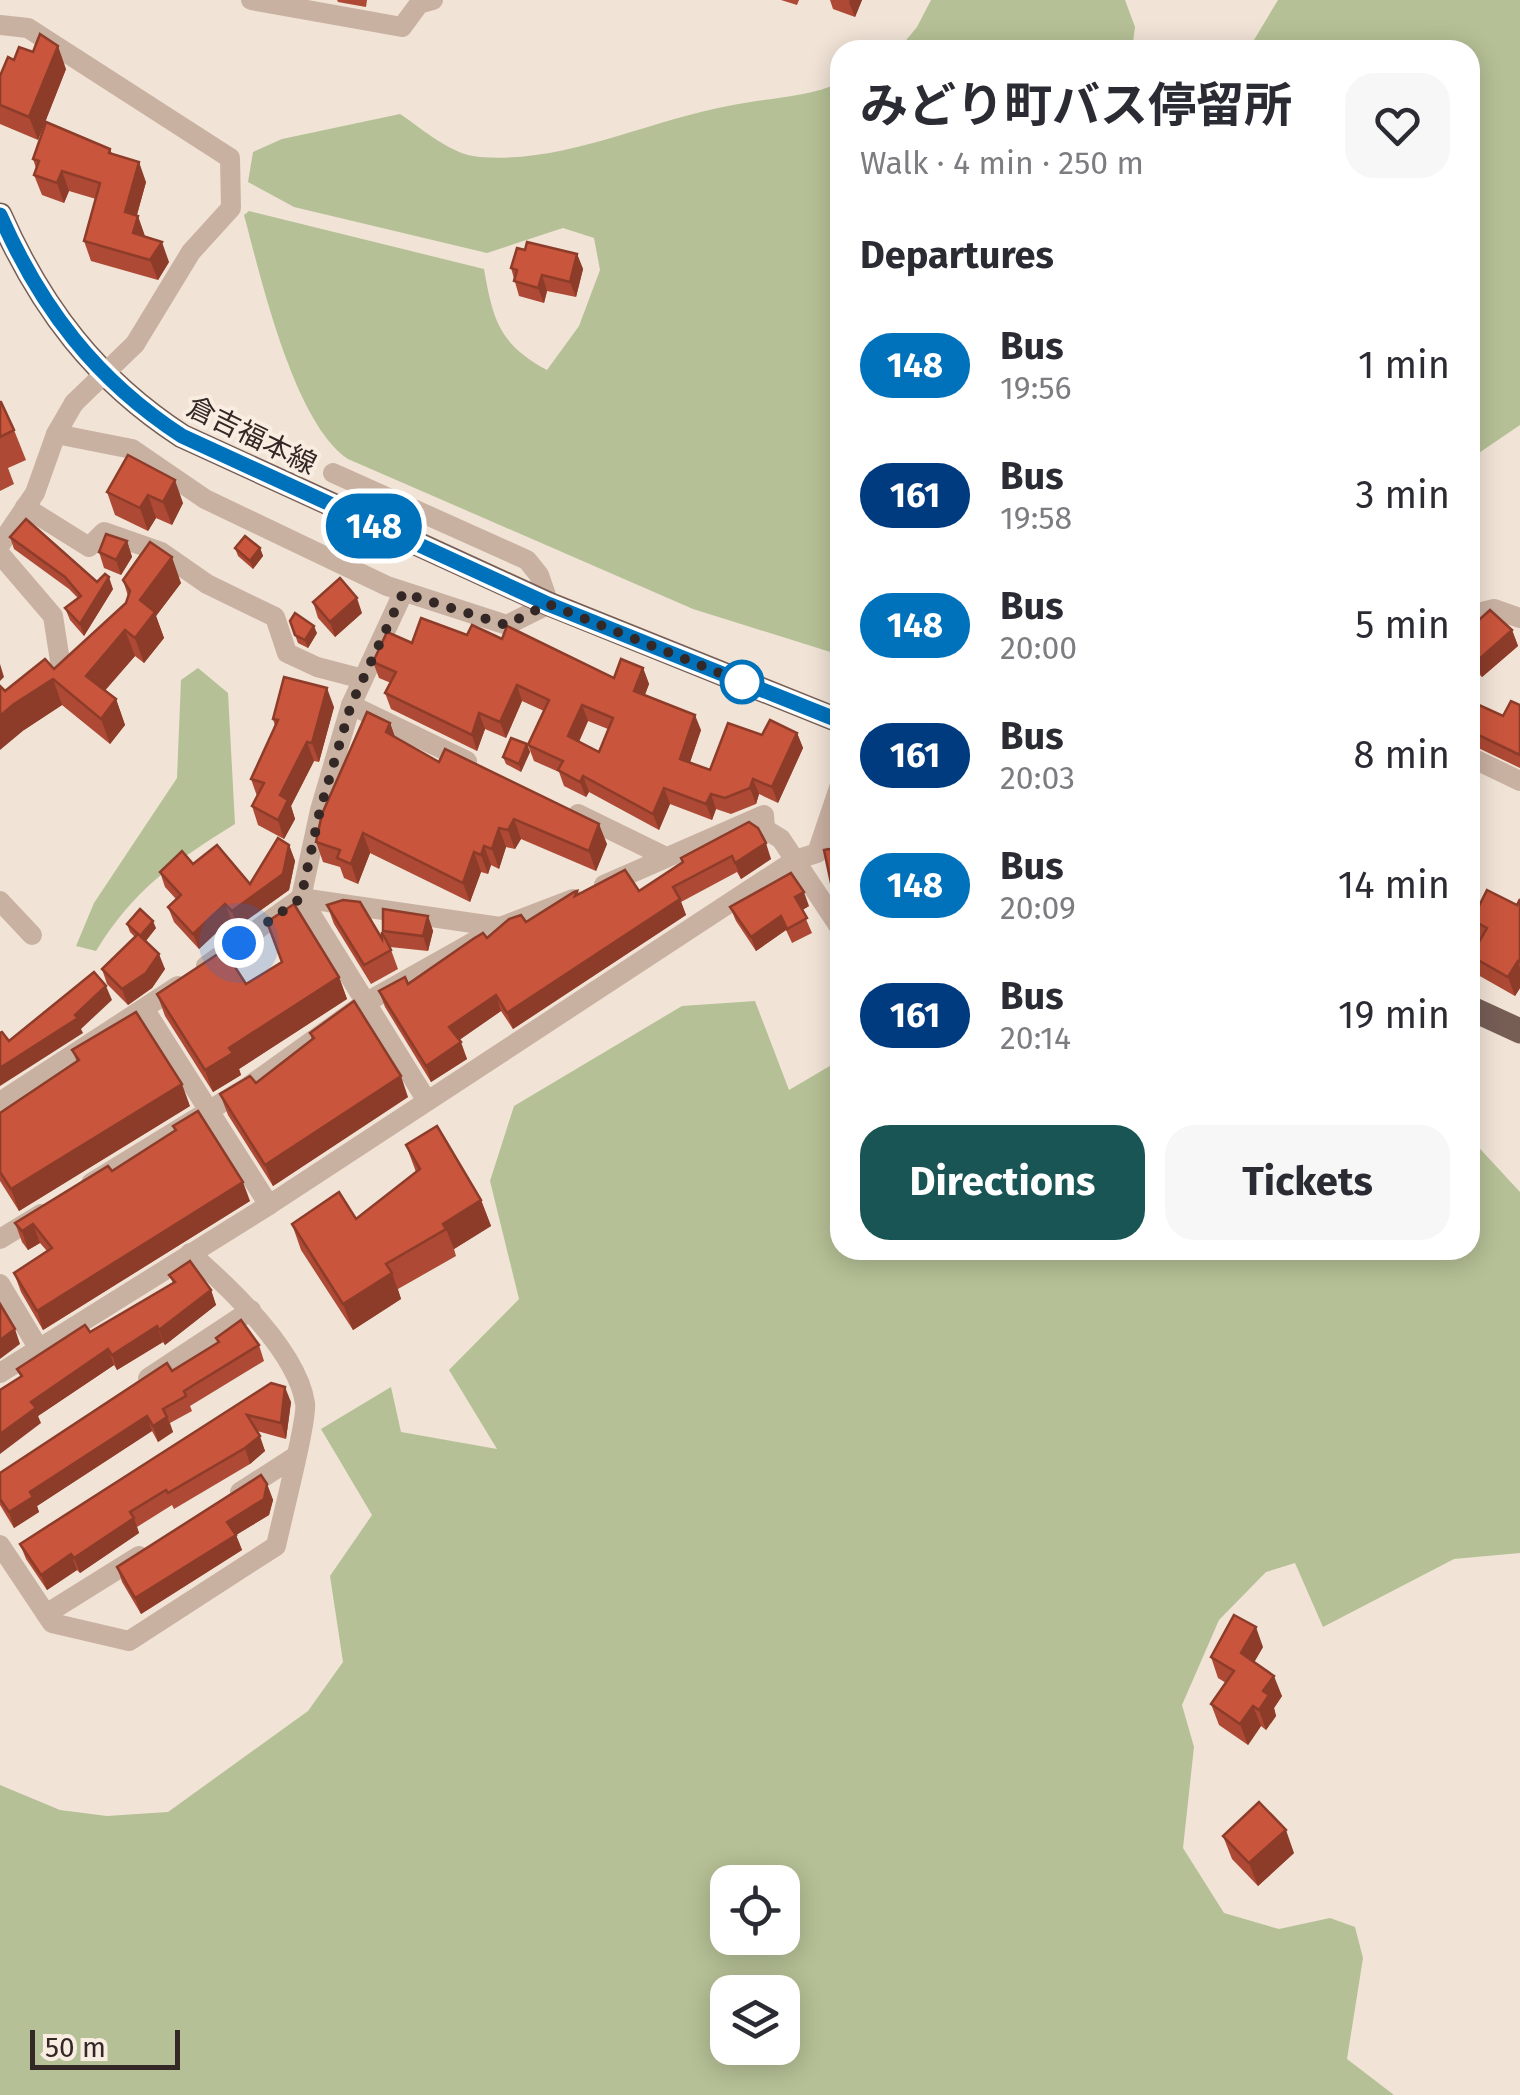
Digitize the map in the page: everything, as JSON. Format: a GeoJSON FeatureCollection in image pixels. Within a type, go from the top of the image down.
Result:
{"type":"FeatureCollection","features":[{"type":"Feature","properties":{"kind":"main road","name":"倉吉福本線"},"geometry":{"type":"LineString","coordinates":[[0,215],[26,275],[64,329],[93,366],[139,408],[233,463],[548,604],[830,717]]}},
{"type":"Feature","properties":{"kind":"main road"},"geometry":{"type":"LineString","coordinates":[[1480,1013],[1520,1031]]}},
{"type":"Feature","properties":{"kind":"street"},"geometry":{"type":"LineString","coordinates":[[250,0],[402,28],[424,1]]}},
{"type":"Feature","properties":{"kind":"street"},"geometry":{"type":"LineString","coordinates":[[0,26],[28,28],[230,158],[230,208],[191,252],[136,344],[74,403],[56,434],[35,494],[0,544]]}},
{"type":"Feature","properties":{"kind":"street"},"geometry":{"type":"LineString","coordinates":[[56,434],[132,449],[205,498],[403,593],[506,625],[548,604],[539,575],[527,560],[333,472]]}},
{"type":"Feature","properties":{"kind":"street"},"geometry":{"type":"LineString","coordinates":[[25,507],[89,547],[104,532],[161,552],[207,584],[275,617],[287,653],[317,667],[364,679]]}},
{"type":"Feature","properties":{"kind":"street"},"geometry":{"type":"LineString","coordinates":[[0,554],[53,616],[62,674],[89,654]]}},
{"type":"Feature","properties":{"kind":"street"},"geometry":{"type":"LineString","coordinates":[[0,1102],[146,1010],[301,898],[320,810],[351,705],[403,593]]}},
{"type":"Feature","properties":{"kind":"street"},"geometry":{"type":"LineString","coordinates":[[1480,612],[1494,609],[1520,618]]}},
{"type":"Feature","properties":{"kind":"street"},"geometry":{"type":"LineString","coordinates":[[351,705],[491,772]]}},
{"type":"Feature","properties":{"kind":"street"},"geometry":{"type":"LineString","coordinates":[[1480,762],[1520,781]]}},
{"type":"Feature","properties":{"kind":"street"},"geometry":{"type":"LineString","coordinates":[[561,806],[666,856]]}},
{"type":"Feature","properties":{"kind":"street"},"geometry":{"type":"LineString","coordinates":[[816,853],[830,813]]}},
{"type":"Feature","properties":{"kind":"street"},"geometry":{"type":"LineString","coordinates":[[0,1239],[208,1112],[365,1003],[500,927],[764,816],[765,829],[781,839],[830,913]]}},
{"type":"Feature","properties":{"kind":"street"},"geometry":{"type":"LineString","coordinates":[[0,1373],[269,1205],[795,860],[816,853],[830,841]]}},
{"type":"Feature","properties":{"kind":"street"},"geometry":{"type":"LineString","coordinates":[[301,898],[500,927]]}},
{"type":"Feature","properties":{"kind":"street"},"geometry":{"type":"LineString","coordinates":[[301,898],[427,1101]]}},
{"type":"Feature","properties":{"kind":"street"},"geometry":{"type":"LineString","coordinates":[[0,901],[32,936]]}},
{"type":"Feature","properties":{"kind":"street"},"geometry":{"type":"LineString","coordinates":[[146,1010],[269,1205]]}},
{"type":"Feature","properties":{"kind":"street"},"geometry":{"type":"LineString","coordinates":[[10,1548],[52,1623],[129,1641],[276,1546],[306,1405],[284,1377],[251,1310],[190,1253]]}},
{"type":"Feature","properties":{"kind":"street"},"geometry":{"type":"LineString","coordinates":[[0,1284],[39,1349]]}},
{"type":"Feature","properties":{"kind":"street"},"geometry":{"type":"LineString","coordinates":[[126,1393],[251,1310]]}},
{"type":"Feature","properties":{"kind":"street"},"geometry":{"type":"LineString","coordinates":[[227,1500],[293,1458]]}},
{"type":"Feature","properties":{"kind":"street"},"geometry":{"type":"LineString","coordinates":[[46,1614],[162,1542]]}},
{"type":"Feature","properties":{"kind":"green space"},"geometry":{"type":"Polygon","coordinates":[[[931,0],[1125,0],[1135,27],[1133,40],[906,40],[931,0]]]}},
{"type":"Feature","properties":{"kind":"green space"},"geometry":{"type":"Polygon","coordinates":[[[1278,0],[1520,0],[1520,425],[1480,452],[1480,40],[1254,40],[1278,0]]]}},
{"type":"Feature","properties":{"kind":"green space"},"geometry":{"type":"Polygon","coordinates":[[[830,87],[830,652],[693,609],[348,459],[311,415],[270,310],[244,215],[249,211],[484,269],[501,329],[518,350],[547,370],[579,326],[600,270],[594,238],[563,228],[487,253],[294,207],[248,182],[253,152],[282,139],[400,114],[438,141],[469,155],[542,154],[697,113],[830,87]]]}},
{"type":"Feature","properties":{"kind":"green space"},"geometry":{"type":"Polygon","coordinates":[[[198,668],[228,693],[235,824],[157,879],[125,910],[96,951],[76,946],[94,903],[177,778],[181,680],[198,668]]]}},
{"type":"Feature","properties":{"kind":"green space"},"geometry":{"type":"Polygon","coordinates":[[[755,1001],[789,1090],[830,1066],[830,1260],[1480,1260],[1480,1149],[1520,1192],[1520,1553],[1454,1559],[1323,1627],[1295,1563],[1266,1572],[1219,1620],[1182,1705],[1194,1747],[1183,1848],[1224,1913],[1279,1929],[1330,1918],[1355,1927],[1363,1958],[1347,2059],[1394,2095],[0,2095],[0,1785],[60,1810],[107,1816],[168,1812],[308,1711],[343,1662],[330,1576],[372,1515],[321,1429],[391,1387],[401,1432],[497,1449],[449,1370],[519,1299],[490,1181],[514,1106],[682,1006],[755,1001]]]}},
{"type":"Feature","properties":{"kind":"building"},"geometry":{"type":"Polygon","coordinates":[[[40,34],[58,46],[29,117],[0,105],[0,76],[8,57],[14,60],[19,47],[33,52],[40,34]]]}},
{"type":"Feature","properties":{"kind":"building"},"geometry":{"type":"Polygon","coordinates":[[[46,122],[110,149],[109,153],[139,162],[125,212],[138,216],[133,233],[162,242],[150,260],[84,241],[100,183],[62,171],[57,183],[34,175],[39,161],[33,159],[46,122]]]}},
{"type":"Feature","properties":{"kind":"building"},"geometry":{"type":"Polygon","coordinates":[[[527,242],[577,254],[570,282],[542,275],[538,288],[514,281],[517,270],[511,268],[517,248],[525,250],[527,242]]]}},
{"type":"Feature","properties":{"kind":"building"},"geometry":{"type":"Polygon","coordinates":[[[0,402],[14,430],[0,437],[0,402]]]}},
{"type":"Feature","properties":{"kind":"building"},"geometry":{"type":"Polygon","coordinates":[[[128,455],[175,480],[163,502],[148,495],[140,508],[107,492],[128,455]]]}},
{"type":"Feature","properties":{"kind":"building"},"geometry":{"type":"Polygon","coordinates":[[[26,519],[97,582],[105,574],[109,577],[80,624],[65,608],[81,596],[65,577],[10,537],[26,519]]]}},
{"type":"Feature","properties":{"kind":"building"},"geometry":{"type":"Polygon","coordinates":[[[106,534],[127,541],[116,560],[99,552],[106,534]]]}},
{"type":"Feature","properties":{"kind":"building"},"geometry":{"type":"Polygon","coordinates":[[[245,536],[260,548],[250,561],[235,548],[245,536]]]}},
{"type":"Feature","properties":{"kind":"building"},"geometry":{"type":"Polygon","coordinates":[[[150,542],[172,557],[140,600],[155,612],[135,638],[125,630],[86,676],[116,699],[101,719],[53,679],[0,716],[0,686],[5,691],[45,659],[54,669],[126,603],[130,591],[123,580],[150,542]]]}},
{"type":"Feature","properties":{"kind":"building"},"geometry":{"type":"Polygon","coordinates":[[[340,578],[357,598],[330,622],[313,602],[340,578]]]}},
{"type":"Feature","properties":{"kind":"building"},"geometry":{"type":"Polygon","coordinates":[[[1490,610],[1512,630],[1480,658],[1480,619],[1490,610]]]}},
{"type":"Feature","properties":{"kind":"building"},"geometry":{"type":"Polygon","coordinates":[[[295,613],[314,626],[305,640],[295,635],[290,621],[295,613]]]}},
{"type":"Feature","properties":{"kind":"building"},"geometry":{"type":"Polygon","coordinates":[[[421,618],[467,635],[472,625],[502,639],[507,626],[614,678],[621,659],[643,668],[634,691],[695,715],[680,759],[710,770],[728,723],[762,735],[770,720],[797,733],[772,787],[753,779],[750,788],[725,798],[711,794],[706,804],[664,788],[653,814],[583,776],[580,782],[558,770],[563,761],[528,745],[549,700],[517,685],[500,722],[479,713],[472,735],[385,693],[396,672],[373,662],[387,632],[412,643],[421,618]],[[582,705],[568,736],[599,752],[613,718],[582,705]]]}},
{"type":"Feature","properties":{"kind":"building"},"geometry":{"type":"Polygon","coordinates":[[[284,677],[327,688],[312,743],[307,742],[280,795],[288,800],[278,820],[252,806],[264,783],[251,779],[278,720],[273,719],[284,677]]]}},
{"type":"Feature","properties":{"kind":"building"},"geometry":{"type":"Polygon","coordinates":[[[1511,701],[1520,705],[1520,755],[1480,736],[1480,706],[1503,716],[1511,701]]]}},
{"type":"Feature","properties":{"kind":"building"},"geometry":{"type":"Polygon","coordinates":[[[367,712],[390,723],[386,732],[439,762],[445,749],[599,824],[589,851],[514,819],[508,830],[499,828],[492,849],[484,846],[481,855],[474,852],[463,883],[363,833],[351,864],[337,858],[340,850],[316,842],[322,814],[367,712]]]}},
{"type":"Feature","properties":{"kind":"building"},"geometry":{"type":"Polygon","coordinates":[[[511,738],[527,744],[519,764],[503,757],[511,738]]]}},
{"type":"Feature","properties":{"kind":"building"},"geometry":{"type":"Polygon","coordinates":[[[749,822],[758,828],[766,843],[735,863],[732,856],[673,887],[680,899],[507,1013],[496,995],[449,1027],[461,1042],[426,1066],[379,991],[405,977],[408,984],[483,933],[487,938],[509,919],[521,915],[526,922],[574,892],[577,891],[575,896],[625,870],[639,891],[683,862],[681,858],[749,822]]]}},
{"type":"Feature","properties":{"kind":"building"},"geometry":{"type":"Polygon","coordinates":[[[278,838],[289,845],[283,874],[232,911],[225,904],[193,934],[168,907],[181,895],[160,872],[182,851],[193,864],[217,845],[250,884],[278,838]]]}},
{"type":"Feature","properties":{"kind":"building"},"geometry":{"type":"Polygon","coordinates":[[[830,849],[830,878],[824,850],[830,849]]]}},
{"type":"Feature","properties":{"kind":"building"},"geometry":{"type":"Polygon","coordinates":[[[791,873],[804,892],[795,897],[807,918],[787,929],[781,916],[751,937],[730,907],[791,873]]]}},
{"type":"Feature","properties":{"kind":"building"},"geometry":{"type":"Polygon","coordinates":[[[1487,890],[1517,905],[1520,899],[1520,962],[1508,977],[1480,961],[1480,940],[1487,928],[1480,924],[1480,904],[1487,890]]]}},
{"type":"Feature","properties":{"kind":"building"},"geometry":{"type":"Polygon","coordinates":[[[343,900],[360,902],[391,950],[364,965],[327,905],[343,900]]]}},
{"type":"Feature","properties":{"kind":"building"},"geometry":{"type":"Polygon","coordinates":[[[294,904],[339,977],[229,1048],[233,1053],[205,1070],[157,994],[224,950],[246,984],[282,962],[267,922],[294,904]]]}},
{"type":"Feature","properties":{"kind":"building"},"geometry":{"type":"Polygon","coordinates":[[[140,909],[153,921],[140,936],[127,924],[140,909]]]}},
{"type":"Feature","properties":{"kind":"building"},"geometry":{"type":"Polygon","coordinates":[[[383,909],[428,916],[423,936],[383,931],[383,909]]]}},
{"type":"Feature","properties":{"kind":"building"},"geometry":{"type":"Polygon","coordinates":[[[138,934],[159,954],[146,973],[122,989],[102,969],[138,934]]]}},
{"type":"Feature","properties":{"kind":"building"},"geometry":{"type":"Polygon","coordinates":[[[94,972],[106,986],[75,1015],[78,1018],[0,1068],[0,1033],[9,1041],[94,972]]]}},
{"type":"Feature","properties":{"kind":"building"},"geometry":{"type":"Polygon","coordinates":[[[354,1001],[401,1076],[265,1165],[220,1094],[250,1076],[256,1083],[314,1038],[310,1033],[354,1001]]]}},
{"type":"Feature","properties":{"kind":"building"},"geometry":{"type":"Polygon","coordinates":[[[136,1012],[182,1084],[11,1189],[0,1172],[0,1113],[79,1060],[72,1050],[136,1012]]]}},
{"type":"Feature","properties":{"kind":"building"},"geometry":{"type":"Polygon","coordinates":[[[198,1111],[243,1182],[37,1311],[14,1273],[52,1248],[33,1224],[22,1231],[15,1223],[108,1166],[112,1171],[198,1111]]]}},
{"type":"Feature","properties":{"kind":"building"},"geometry":{"type":"Polygon","coordinates":[[[437,1126],[481,1200],[443,1224],[446,1229],[386,1264],[392,1273],[343,1304],[292,1224],[339,1192],[356,1219],[420,1169],[406,1145],[437,1126]]]}},
{"type":"Feature","properties":{"kind":"building"},"geometry":{"type":"Polygon","coordinates":[[[190,1261],[211,1290],[159,1330],[157,1326],[112,1355],[108,1349],[31,1402],[36,1408],[0,1434],[0,1390],[22,1376],[17,1369],[85,1325],[90,1332],[175,1282],[169,1275],[190,1261]]]}},
{"type":"Feature","properties":{"kind":"building"},"geometry":{"type":"Polygon","coordinates":[[[0,1304],[15,1329],[0,1340],[0,1304]]]}},
{"type":"Feature","properties":{"kind":"building"},"geometry":{"type":"Polygon","coordinates":[[[241,1320],[259,1345],[184,1391],[186,1396],[163,1409],[167,1417],[153,1426],[147,1416],[30,1492],[33,1497],[9,1512],[0,1499],[0,1473],[167,1363],[172,1371],[219,1342],[216,1338],[241,1320]]]}},
{"type":"Feature","properties":{"kind":"building"},"geometry":{"type":"Polygon","coordinates":[[[271,1383],[285,1387],[281,1423],[247,1415],[260,1436],[245,1448],[130,1512],[134,1518],[41,1575],[20,1544],[271,1383]]]}},
{"type":"Feature","properties":{"kind":"building"},"geometry":{"type":"Polygon","coordinates":[[[261,1475],[267,1484],[264,1499],[227,1522],[236,1535],[135,1598],[117,1567],[261,1475]]]}},
{"type":"Feature","properties":{"kind":"building"},"geometry":{"type":"Polygon","coordinates":[[[1234,1615],[1256,1627],[1241,1653],[1274,1676],[1263,1691],[1269,1695],[1259,1710],[1253,1706],[1240,1724],[1211,1704],[1234,1671],[1211,1657],[1234,1615]]]}},
{"type":"Feature","properties":{"kind":"building"},"geometry":{"type":"Polygon","coordinates":[[[1259,1802],[1286,1830],[1249,1863],[1223,1836],[1259,1802]]]}},
{"type":"Feature","properties":{"kind":"bus line","name":"148"},"geometry":{"type":"LineString","coordinates":[[0,215],[26,275],[93,366],[139,408],[182,436],[233,463],[548,604],[830,717]]}},
{"type":"Feature","properties":{"kind":"route"},"geometry":{"type":"LineString","coordinates":[[239,943],[301,898],[320,810],[351,705],[403,593],[506,625],[548,604],[742,682]]}}]}
